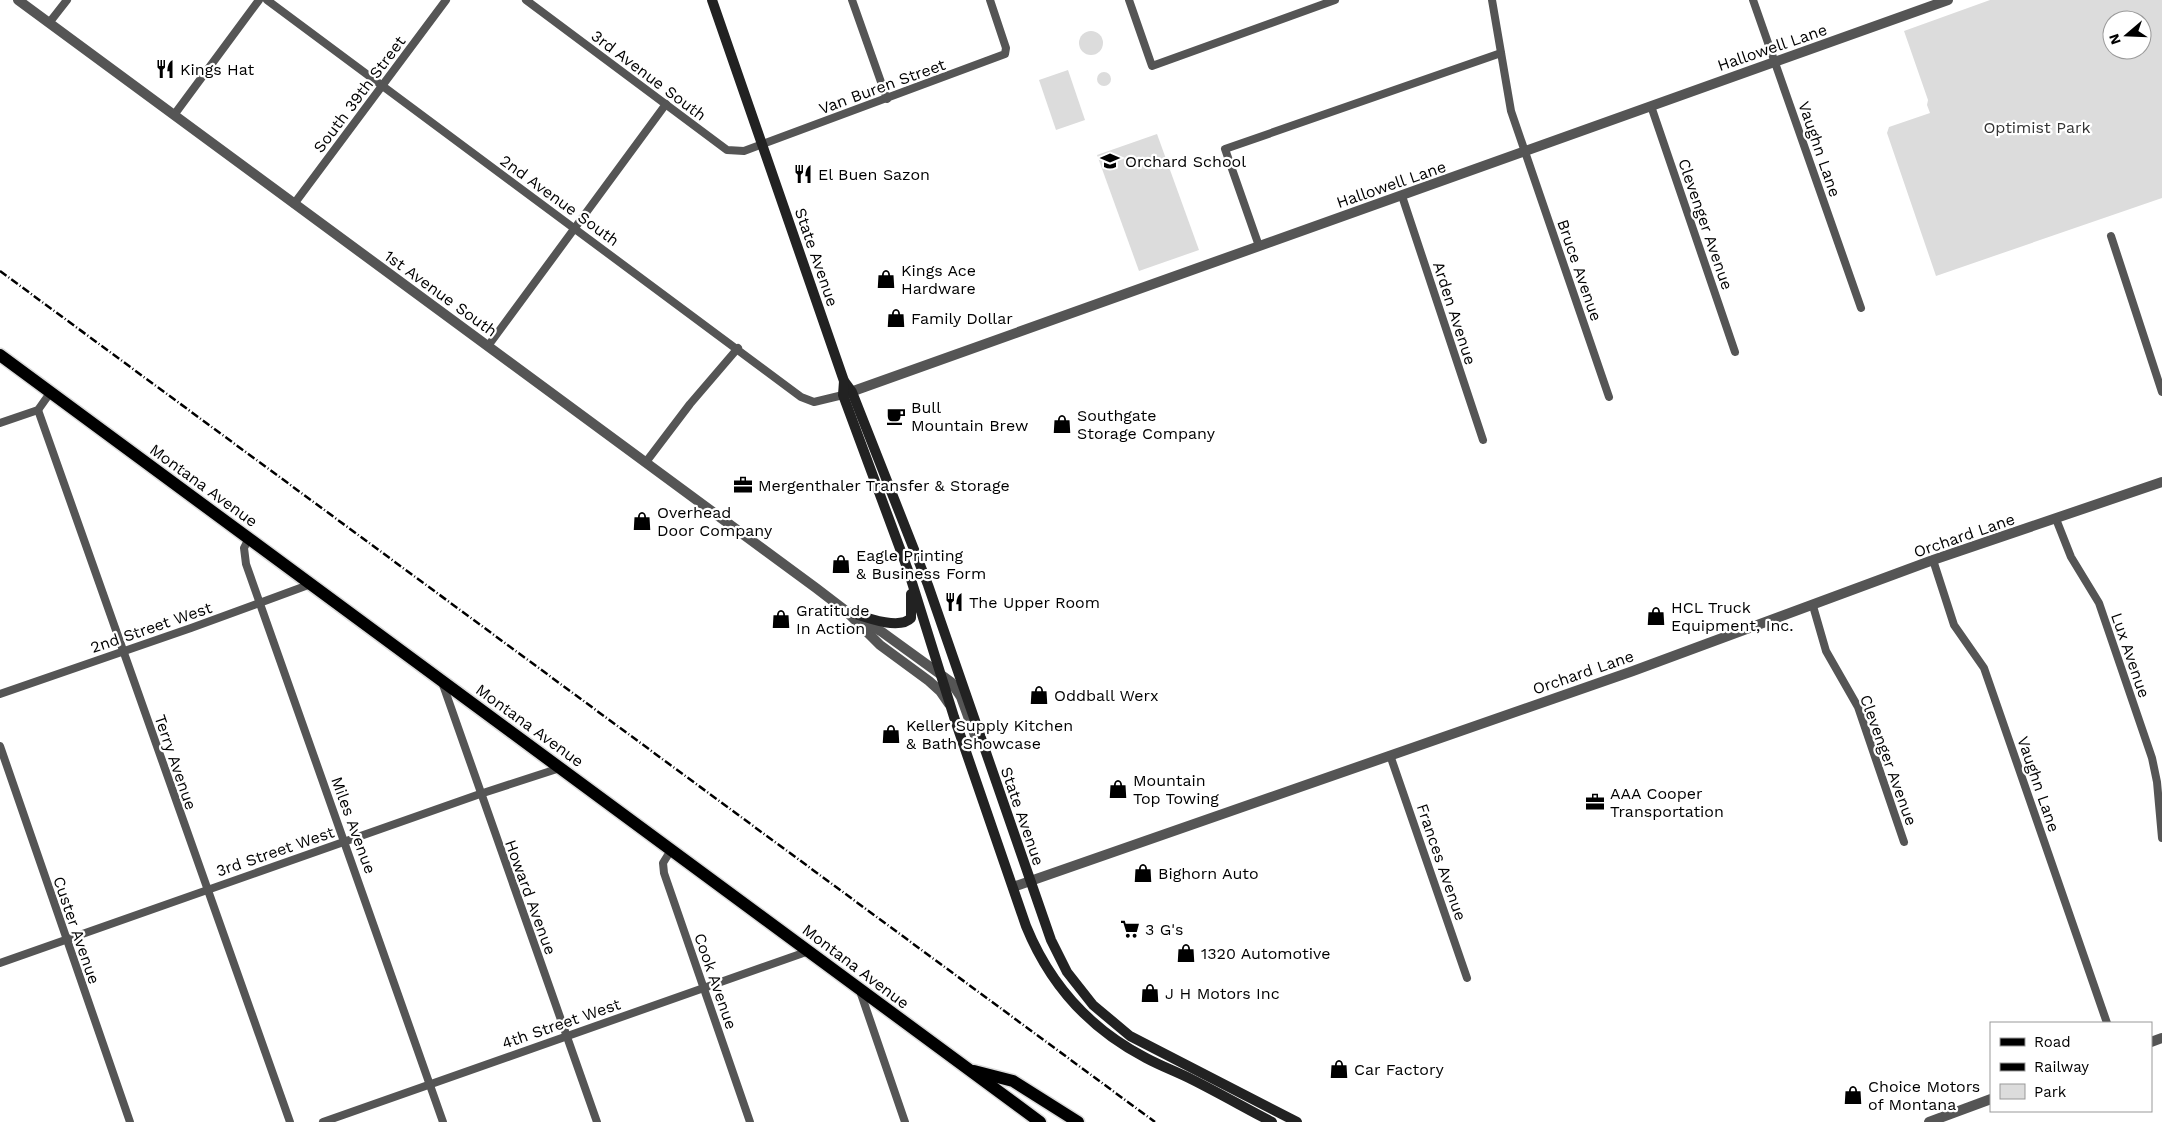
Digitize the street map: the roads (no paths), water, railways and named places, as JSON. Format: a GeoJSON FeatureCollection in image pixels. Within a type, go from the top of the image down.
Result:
{"type":"FeatureCollection","features":[{"type":"Feature","properties":{"kind":"main road","name":"State Avenue"},"geometry":{"type":"LineString","coordinates":[[712,0],[844,382],[909,573],[952,709],[1033,943],[1044,964],[1065,994],[1095,1025],[1145,1058],[1193,1080],[1272,1122]]}},
{"type":"Feature","properties":{"kind":"main road","name":"Montana Avenue"},"geometry":{"type":"LineString","coordinates":[[0,355],[1040,1122]]}},
{"type":"Feature","properties":{"kind":"main road","name":"State Avenue"},"geometry":{"type":"LineString","coordinates":[[847,393],[928,585],[1057,955],[1079,989],[1111,1022],[1148,1047],[1297,1122]]}},
{"type":"Feature","properties":{"kind":"main road"},"geometry":{"type":"LineString","coordinates":[[846,611],[899,624],[908,621],[912,611],[909,573]]}},
{"type":"Feature","properties":{"kind":"main road"},"geometry":{"type":"LineString","coordinates":[[964,1066],[977,1072],[1013,1081],[1078,1122]]}},
{"type":"Feature","properties":{"kind":"street","name":"1st Avenue South"},"geometry":{"type":"LineString","coordinates":[[18,0],[846,611],[882,632],[941,674],[956,688],[961,697],[1000,795]]}},
{"type":"Feature","properties":{"kind":"street"},"geometry":{"type":"LineString","coordinates":[[49,23],[67,0]]}},
{"type":"Feature","properties":{"kind":"street"},"geometry":{"type":"LineString","coordinates":[[174,115],[259,0]]}},
{"type":"Feature","properties":{"kind":"street","name":"2nd Avenue South"},"geometry":{"type":"LineString","coordinates":[[267,0],[738,348],[801,397],[814,402],[847,393]]}},
{"type":"Feature","properties":{"kind":"street","name":"South 39th Street"},"geometry":{"type":"LineString","coordinates":[[294,204],[446,0]]}},
{"type":"Feature","properties":{"kind":"street","name":"3rd Avenue South"},"geometry":{"type":"LineString","coordinates":[[526,0],[727,150],[744,151],[761,145]]}},
{"type":"Feature","properties":{"kind":"street"},"geometry":{"type":"LineString","coordinates":[[852,0],[887,99]]}},
{"type":"Feature","properties":{"kind":"street","name":"Van Buren Street"},"geometry":{"type":"LineString","coordinates":[[761,145],[1001,57],[1005,54],[1006,48],[990,0]]}},
{"type":"Feature","properties":{"kind":"street"},"geometry":{"type":"LineString","coordinates":[[1130,0],[1152,66],[1335,0]]}},
{"type":"Feature","properties":{"kind":"street","name":"Bruce Avenue"},"geometry":{"type":"LineString","coordinates":[[1492,0],[1511,111],[1609,397]]}},
{"type":"Feature","properties":{"kind":"street","name":"Vaughn Lane"},"geometry":{"type":"LineString","coordinates":[[1753,0],[1861,308]]}},
{"type":"Feature","properties":{"kind":"street","name":"Hallowell Lane"},"geometry":{"type":"LineString","coordinates":[[847,393],[1948,0]]}},
{"type":"Feature","properties":{"kind":"street"},"geometry":{"type":"LineString","coordinates":[[1259,246],[1225,149],[1502,53]]}},
{"type":"Feature","properties":{"kind":"street"},"geometry":{"type":"LineString","coordinates":[[488,346],[666,104]]}},
{"type":"Feature","properties":{"kind":"street","name":"Clevenger Avenue"},"geometry":{"type":"LineString","coordinates":[[1651,106],[1735,352]]}},
{"type":"Feature","properties":{"kind":"street","name":"Arden Avenue"},"geometry":{"type":"LineString","coordinates":[[1402,196],[1483,440]]}},
{"type":"Feature","properties":{"kind":"street"},"geometry":{"type":"LineString","coordinates":[[2111,236],[2162,392]]}},
{"type":"Feature","properties":{"kind":"street"},"geometry":{"type":"LineString","coordinates":[[646,462],[690,404],[738,348]]}},
{"type":"Feature","properties":{"kind":"street"},"geometry":{"type":"LineString","coordinates":[[0,423],[38,410],[50,393]]}},
{"type":"Feature","properties":{"kind":"street","name":"Terry Avenue"},"geometry":{"type":"LineString","coordinates":[[38,410],[290,1122]]}},
{"type":"Feature","properties":{"kind":"street","name":"Orchard Lane"},"geometry":{"type":"LineString","coordinates":[[1013,887],[1633,671],[1813,606],[1933,560],[2162,482]]}},
{"type":"Feature","properties":{"kind":"street","name":"Lux Avenue"},"geometry":{"type":"LineString","coordinates":[[2056,519],[2070,558],[2099,603],[2149,749],[2157,782],[2162,838]]}},
{"type":"Feature","properties":{"kind":"street","name":"Miles Avenue"},"geometry":{"type":"LineString","coordinates":[[249,538],[244,548],[244,556],[443,1122]]}},
{"type":"Feature","properties":{"kind":"street","name":"Vaughn Lane"},"geometry":{"type":"LineString","coordinates":[[1933,560],[1954,625],[1984,668],[2107,1022]]}},
{"type":"Feature","properties":{"kind":"street","name":"2nd Street West"},"geometry":{"type":"LineString","coordinates":[[0,694],[124,652],[311,584]]}},
{"type":"Feature","properties":{"kind":"street","name":"Clevenger Avenue"},"geometry":{"type":"LineString","coordinates":[[1813,606],[1826,651],[1858,707],[1904,842]]}},
{"type":"Feature","properties":{"kind":"street","name":"1st Avenue South"},"geometry":{"type":"LineString","coordinates":[[846,611],[880,645],[929,680],[940,691],[952,709]]}},
{"type":"Feature","properties":{"kind":"street","name":"Howard Avenue"},"geometry":{"type":"LineString","coordinates":[[441,680],[597,1122]]}},
{"type":"Feature","properties":{"kind":"street","name":"Custer Avenue"},"geometry":{"type":"LineString","coordinates":[[0,746],[130,1122]]}},
{"type":"Feature","properties":{"kind":"street","name":"Frances Avenue"},"geometry":{"type":"LineString","coordinates":[[1390,755],[1467,978]]}},
{"type":"Feature","properties":{"kind":"street","name":"3rd Street West"},"geometry":{"type":"LineString","coordinates":[[0,963],[345,841],[560,768]]}},
{"type":"Feature","properties":{"kind":"street","name":"Cook Avenue"},"geometry":{"type":"LineString","coordinates":[[671,850],[663,863],[664,872],[750,1122]]}},
{"type":"Feature","properties":{"kind":"street","name":"4th Street West"},"geometry":{"type":"LineString","coordinates":[[323,1122],[809,951]]}},
{"type":"Feature","properties":{"kind":"street"},"geometry":{"type":"LineString","coordinates":[[859,989],[905,1122]]}},
{"type":"Feature","properties":{"kind":"street"},"geometry":{"type":"LineString","coordinates":[[1929,1122],[1990,1099]]}},
{"type":"Feature","properties":{"kind":"railway"},"geometry":{"type":"LineString","coordinates":[[0,271],[1155,1122]]}},
{"type":"Feature","properties":{"kind":"place","name":"Kings Hat"},"geometry":{"type":"Point","coordinates":[165,69]}},
{"type":"Feature","properties":{"kind":"place","name":"Orchard School"},"geometry":{"type":"Point","coordinates":[1110,161]}},
{"type":"Feature","properties":{"kind":"place","name":"El Buen Sazon"},"geometry":{"type":"Point","coordinates":[803,174]}},
{"type":"Feature","properties":{"kind":"place","name":"Kings Ace Hardware"},"geometry":{"type":"Point","coordinates":[886,279]}},
{"type":"Feature","properties":{"kind":"place","name":"Family Dollar"},"geometry":{"type":"Point","coordinates":[896,318]}},
{"type":"Feature","properties":{"kind":"place","name":"Bull Mountain Brew"},"geometry":{"type":"Point","coordinates":[896,416]}},
{"type":"Feature","properties":{"kind":"place","name":"Southgate Storage Company"},"geometry":{"type":"Point","coordinates":[1062,424]}},
{"type":"Feature","properties":{"kind":"place","name":"Mergenthaler Transfer & Storage"},"geometry":{"type":"Point","coordinates":[743,485]}},
{"type":"Feature","properties":{"kind":"place","name":"Overhead Door Company"},"geometry":{"type":"Point","coordinates":[642,521]}},
{"type":"Feature","properties":{"kind":"place","name":"Eagle Printing & Business Form"},"geometry":{"type":"Point","coordinates":[841,564]}},
{"type":"Feature","properties":{"kind":"place","name":"The Upper Room"},"geometry":{"type":"Point","coordinates":[954,602]}},
{"type":"Feature","properties":{"kind":"place","name":"HCL Truck Equipment, Inc."},"geometry":{"type":"Point","coordinates":[1656,616]}},
{"type":"Feature","properties":{"kind":"place","name":"Gratitude In Action"},"geometry":{"type":"Point","coordinates":[781,619]}},
{"type":"Feature","properties":{"kind":"place","name":"Oddball Werx"},"geometry":{"type":"Point","coordinates":[1039,695]}},
{"type":"Feature","properties":{"kind":"place","name":"Keller Supply Kitchen & Bath Showcase"},"geometry":{"type":"Point","coordinates":[891,734]}},
{"type":"Feature","properties":{"kind":"place","name":"Mountain Top Towing"},"geometry":{"type":"Point","coordinates":[1118,789]}},
{"type":"Feature","properties":{"kind":"place","name":"AAA Cooper Transportation"},"geometry":{"type":"Point","coordinates":[1595,802]}},
{"type":"Feature","properties":{"kind":"place","name":"Bighorn Auto"},"geometry":{"type":"Point","coordinates":[1143,873]}},
{"type":"Feature","properties":{"kind":"place","name":"3 G's"},"geometry":{"type":"Point","coordinates":[1130,929]}},
{"type":"Feature","properties":{"kind":"place","name":"1320 Automotive"},"geometry":{"type":"Point","coordinates":[1186,953]}},
{"type":"Feature","properties":{"kind":"place","name":"J H Motors Inc"},"geometry":{"type":"Point","coordinates":[1150,993]}},
{"type":"Feature","properties":{"kind":"place","name":"Car Factory"},"geometry":{"type":"Point","coordinates":[1339,1069]}},
{"type":"Feature","properties":{"kind":"place","name":"Choice Motors of Montana"},"geometry":{"type":"Point","coordinates":[1853,1095]}},
{"type":"Feature","properties":{"kind":"park label","name":"Optimist Park"},"geometry":{"type":"Point","coordinates":[2037,127]}}]}
